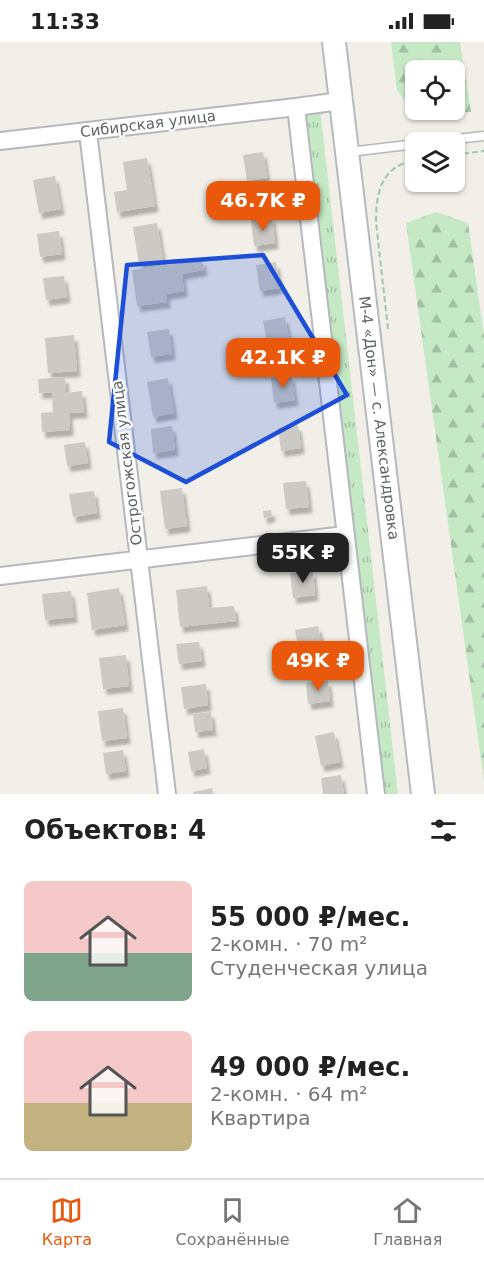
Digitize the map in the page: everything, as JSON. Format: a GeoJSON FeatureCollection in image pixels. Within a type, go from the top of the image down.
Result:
{"type":"FeatureCollection","features":[{"type":"Feature","properties":{"kind":"main road","name":"М-4 «Дон» — с. Александровка"},"geometry":{"type":"LineString","coordinates":[[334,42],[339,101],[423,794]]}},
{"type":"Feature","properties":{"kind":"street","name":"Сибирская улица"},"geometry":{"type":"LineString","coordinates":[[0,141],[339,101]]}},
{"type":"Feature","properties":{"kind":"street"},"geometry":{"type":"LineString","coordinates":[[296,106],[376,794]]}},
{"type":"Feature","properties":{"kind":"street","name":"Острогожская улица"},"geometry":{"type":"LineString","coordinates":[[88,132],[167,794]]}},
{"type":"Feature","properties":{"kind":"street"},"geometry":{"type":"LineString","coordinates":[[0,576],[345,536]]}},
{"type":"Feature","properties":{"kind":"lane"},"geometry":{"type":"LineString","coordinates":[[465,138],[484,136]]}},
{"type":"Feature","properties":{"kind":"lane"},"geometry":{"type":"LineString","coordinates":[[346,152],[405,145]]}},
{"type":"Feature","properties":{"kind":"path"},"geometry":{"type":"LineString","coordinates":[[465,154],[484,151]]}},
{"type":"Feature","properties":{"kind":"path"},"geometry":{"type":"LineString","coordinates":[[388,329],[376,206],[384,179],[405,163]]}},
{"type":"Feature","properties":{"kind":"highlighted area"},"geometry":{"type":"Polygon","coordinates":[[[263,255],[347,395],[186,482],[109,442],[127,265],[263,255]]]}},
{"type":"Feature","properties":{"kind":"green space"},"geometry":{"type":"Polygon","coordinates":[[[391,42],[460,42],[463,60],[405,60],[405,101],[397,90],[391,42]]]}},
{"type":"Feature","properties":{"kind":"green space"},"geometry":{"type":"Polygon","coordinates":[[[465,74],[471,112],[465,112],[465,74]]]}},
{"type":"Feature","properties":{"kind":"green space"},"geometry":{"type":"Polygon","coordinates":[[[320,109],[398,794],[384,794],[303,111],[320,109]]]}},
{"type":"Feature","properties":{"kind":"green space"},"geometry":{"type":"Polygon","coordinates":[[[436,212],[468,223],[484,336],[484,781],[406,223],[436,212]]]}},
{"type":"Feature","properties":{"kind":"building"},"geometry":{"type":"Polygon","coordinates":[[[263,152],[267,178],[247,181],[243,155],[263,152]]]}},
{"type":"Feature","properties":{"kind":"building"},"geometry":{"type":"Polygon","coordinates":[[[147,158],[155,206],[117,212],[114,192],[127,190],[123,162],[147,158]]]}},
{"type":"Feature","properties":{"kind":"building"},"geometry":{"type":"Polygon","coordinates":[[[55,176],[61,209],[39,213],[33,180],[55,176]]]}},
{"type":"Feature","properties":{"kind":"building"},"geometry":{"type":"Polygon","coordinates":[[[272,217],[275,243],[254,246],[251,220],[272,217]]]}},
{"type":"Feature","properties":{"kind":"building"},"geometry":{"type":"Polygon","coordinates":[[[157,223],[163,260],[139,264],[133,227],[157,223]]]}},
{"type":"Feature","properties":{"kind":"building"},"geometry":{"type":"Polygon","coordinates":[[[59,231],[62,254],[40,257],[37,234],[59,231]]]}},
{"type":"Feature","properties":{"kind":"building"},"geometry":{"type":"Polygon","coordinates":[[[202,260],[204,270],[182,274],[184,291],[166,294],[167,302],[137,306],[132,270],[202,260]]]}},
{"type":"Feature","properties":{"kind":"building"},"geometry":{"type":"Polygon","coordinates":[[[276,262],[280,288],[260,291],[256,265],[276,262]]]}},
{"type":"Feature","properties":{"kind":"building"},"geometry":{"type":"Polygon","coordinates":[[[64,276],[67,297],[46,300],[43,278],[64,276]]]}},
{"type":"Feature","properties":{"kind":"building"},"geometry":{"type":"Polygon","coordinates":[[[285,317],[290,344],[268,347],[263,321],[285,317]]]}},
{"type":"Feature","properties":{"kind":"building"},"geometry":{"type":"Polygon","coordinates":[[[169,329],[172,354],[151,357],[147,332],[169,329]]]}},
{"type":"Feature","properties":{"kind":"building"},"geometry":{"type":"Polygon","coordinates":[[[74,335],[77,371],[48,373],[45,338],[74,335]]]}},
{"type":"Feature","properties":{"kind":"building"},"geometry":{"type":"Polygon","coordinates":[[[291,375],[295,400],[274,403],[271,378],[291,375]]]}},
{"type":"Feature","properties":{"kind":"building"},"geometry":{"type":"Polygon","coordinates":[[[65,377],[66,393],[82,391],[84,412],[69,413],[70,430],[42,432],[41,413],[53,412],[52,392],[39,393],[38,379],[65,377]]]}},
{"type":"Feature","properties":{"kind":"building"},"geometry":{"type":"Polygon","coordinates":[[[168,378],[174,413],[153,417],[147,382],[168,378]]]}},
{"type":"Feature","properties":{"kind":"building"},"geometry":{"type":"Polygon","coordinates":[[[298,425],[301,448],[281,451],[278,428],[298,425]]]}},
{"type":"Feature","properties":{"kind":"building"},"geometry":{"type":"Polygon","coordinates":[[[172,426],[175,450],[153,453],[151,429],[172,426]]]}},
{"type":"Feature","properties":{"kind":"building"},"geometry":{"type":"Polygon","coordinates":[[[85,442],[88,463],[67,466],[64,445],[85,442]]]}},
{"type":"Feature","properties":{"kind":"building"},"geometry":{"type":"Polygon","coordinates":[[[306,481],[309,507],[286,509],[283,483],[306,481]]]}},
{"type":"Feature","properties":{"kind":"building"},"geometry":{"type":"Polygon","coordinates":[[[182,488],[187,526],[165,529],[160,491],[182,488]]]}},
{"type":"Feature","properties":{"kind":"building"},"geometry":{"type":"Polygon","coordinates":[[[94,491],[97,513],[73,517],[69,494],[94,491]]]}},
{"type":"Feature","properties":{"kind":"building"},"geometry":{"type":"Polygon","coordinates":[[[271,510],[272,516],[264,518],[263,511],[271,510]]]}},
{"type":"Feature","properties":{"kind":"building"},"geometry":{"type":"Polygon","coordinates":[[[313,571],[315,595],[293,598],[290,573],[313,571]]]}},
{"type":"Feature","properties":{"kind":"building"},"geometry":{"type":"Polygon","coordinates":[[[207,586],[209,608],[234,606],[236,621],[180,627],[176,590],[207,586]]]}},
{"type":"Feature","properties":{"kind":"building"},"geometry":{"type":"Polygon","coordinates":[[[119,588],[125,625],[92,630],[87,593],[119,588]]]}},
{"type":"Feature","properties":{"kind":"building"},"geometry":{"type":"Polygon","coordinates":[[[71,591],[74,617],[45,620],[42,594],[71,591]]]}},
{"type":"Feature","properties":{"kind":"building"},"geometry":{"type":"Polygon","coordinates":[[[318,626],[323,654],[300,658],[295,630],[318,626]]]}},
{"type":"Feature","properties":{"kind":"building"},"geometry":{"type":"Polygon","coordinates":[[[199,642],[202,661],[179,664],[176,644],[199,642]]]}},
{"type":"Feature","properties":{"kind":"building"},"geometry":{"type":"Polygon","coordinates":[[[126,655],[129,686],[103,689],[99,658],[126,655]]]}},
{"type":"Feature","properties":{"kind":"building"},"geometry":{"type":"Polygon","coordinates":[[[328,681],[330,701],[308,704],[306,683],[328,681]]]}},
{"type":"Feature","properties":{"kind":"building"},"geometry":{"type":"Polygon","coordinates":[[[206,684],[208,705],[184,709],[181,687],[206,684]]]}},
{"type":"Feature","properties":{"kind":"building"},"geometry":{"type":"Polygon","coordinates":[[[123,708],[127,738],[102,741],[98,711],[123,708]]]}},
{"type":"Feature","properties":{"kind":"building"},"geometry":{"type":"Polygon","coordinates":[[[211,712],[213,730],[195,732],[193,714],[211,712]]]}},
{"type":"Feature","properties":{"kind":"building"},"geometry":{"type":"Polygon","coordinates":[[[334,732],[340,762],[321,766],[315,736],[334,732]]]}},
{"type":"Feature","properties":{"kind":"building"},"geometry":{"type":"Polygon","coordinates":[[[204,749],[207,768],[191,771],[188,752],[204,749]]]}},
{"type":"Feature","properties":{"kind":"building"},"geometry":{"type":"Polygon","coordinates":[[[123,750],[126,771],[106,774],[103,753],[123,750]]]}},
{"type":"Feature","properties":{"kind":"building"},"geometry":{"type":"Polygon","coordinates":[[[341,775],[344,794],[323,794],[321,778],[341,775]]]}},
{"type":"Feature","properties":{"kind":"building"},"geometry":{"type":"Polygon","coordinates":[[[212,788],[213,794],[193,794],[193,792],[212,788]]]}}]}
